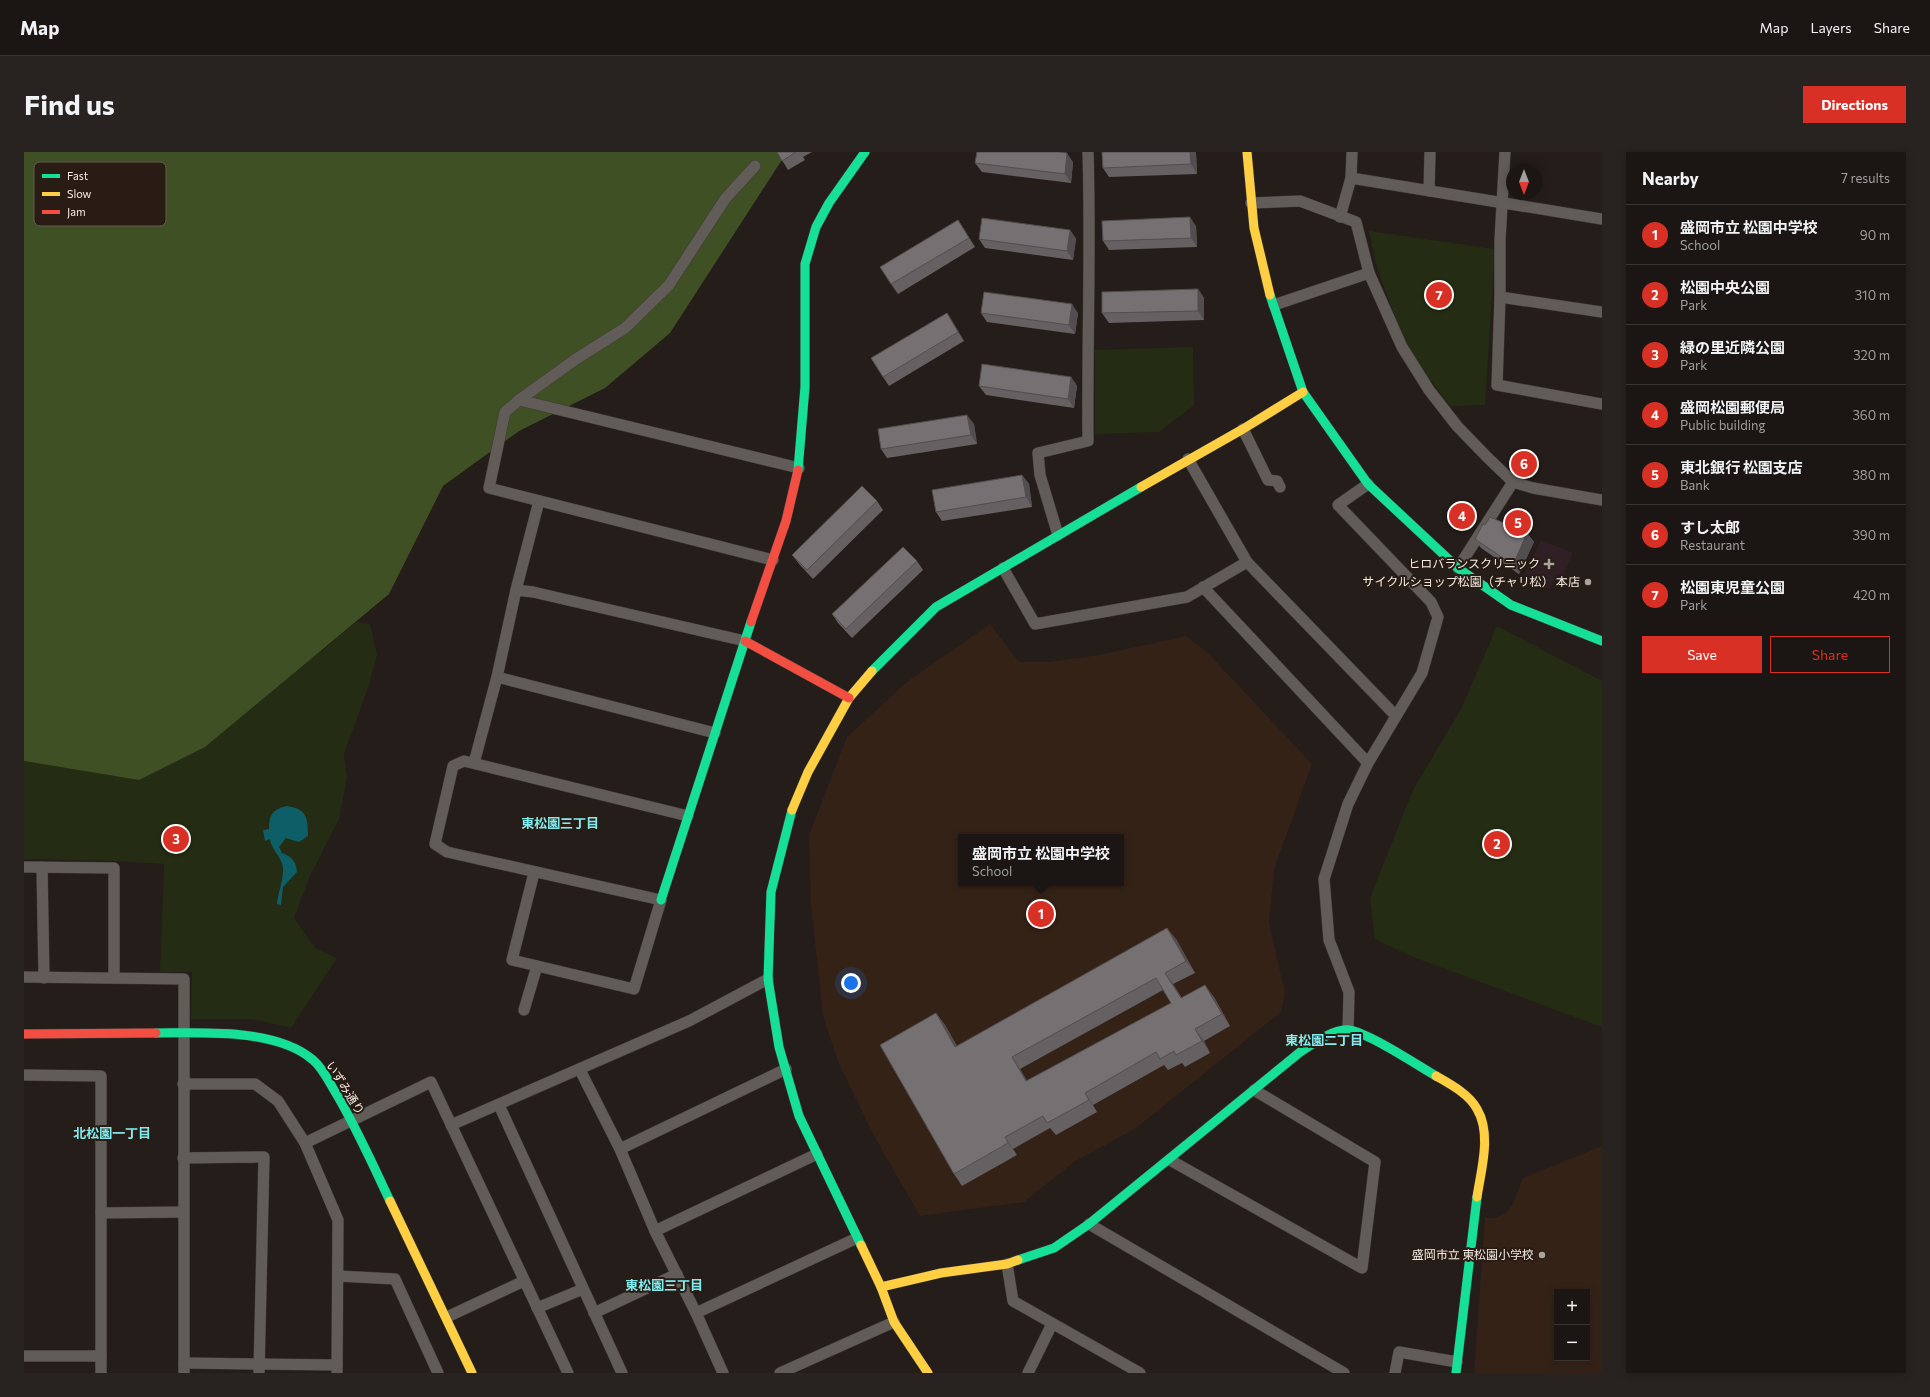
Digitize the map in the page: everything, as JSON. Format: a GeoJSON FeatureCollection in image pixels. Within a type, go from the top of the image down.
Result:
{"type":"FeatureCollection","features":[{"type":"Feature","properties":{"kind":"street"},"geometry":{"type":"LineString","coordinates":[[534,873],[512,960],[634,988],[715,733],[786,521],[799,468],[805,387],[805,264],[816,227],[829,202],[865,152]]}},
{"type":"Feature","properties":{"kind":"street"},"geometry":{"type":"LineString","coordinates":[[1058,535],[1040,475],[1038,453],[1088,441],[1087,340],[1090,199],[1088,152]]}},
{"type":"Feature","properties":{"kind":"street"},"geometry":{"type":"LineString","coordinates":[[1247,152],[1254,228],[1268,288],[1303,392],[1368,484],[1458,568],[1511,606],[1602,641]]}},
{"type":"Feature","properties":{"kind":"street"},"geometry":{"type":"LineString","coordinates":[[1340,217],[1351,178],[1352,152]]}},
{"type":"Feature","properties":{"kind":"street"},"geometry":{"type":"LineString","coordinates":[[1429,191],[1430,152]]}},
{"type":"Feature","properties":{"kind":"street"},"geometry":{"type":"LineString","coordinates":[[1505,152],[1500,240],[1497,385],[1602,404]]}},
{"type":"Feature","properties":{"kind":"street"},"geometry":{"type":"LineString","coordinates":[[755,166],[725,199],[669,285],[625,328],[576,359],[519,400],[505,412],[489,488],[773,560]]}},
{"type":"Feature","properties":{"kind":"street"},"geometry":{"type":"LineString","coordinates":[[1351,178],[1602,219]]}},
{"type":"Feature","properties":{"kind":"street"},"geometry":{"type":"LineString","coordinates":[[1251,203],[1300,201],[1356,222],[1369,273],[1402,348],[1429,390],[1457,426],[1513,482],[1533,488],[1602,500]]}},
{"type":"Feature","properties":{"kind":"street"},"geometry":{"type":"LineString","coordinates":[[1274,305],[1369,273]]}},
{"type":"Feature","properties":{"kind":"street"},"geometry":{"type":"LineString","coordinates":[[1500,297],[1602,312]]}},
{"type":"Feature","properties":{"kind":"street"},"geometry":{"type":"LineString","coordinates":[[928,1373],[894,1322],[881,1287],[799,1116],[773,1018],[768,979],[771,892],[791,813],[808,772],[849,698],[882,659],[936,607],[1188,459],[1243,429],[1303,392]]}},
{"type":"Feature","properties":{"kind":"street"},"geometry":{"type":"LineString","coordinates":[[519,400],[799,468]]}},
{"type":"Feature","properties":{"kind":"street"},"geometry":{"type":"LineString","coordinates":[[1243,429],[1268,480],[1277,481],[1280,487]]}},
{"type":"Feature","properties":{"kind":"street"},"geometry":{"type":"LineString","coordinates":[[1188,459],[1247,562],[1396,716]]}},
{"type":"Feature","properties":{"kind":"street"},"geometry":{"type":"LineString","coordinates":[[1458,568],[1513,482]]}},
{"type":"Feature","properties":{"kind":"street"},"geometry":{"type":"LineString","coordinates":[[1348,1030],[1349,992],[1329,940],[1324,879],[1348,804],[1368,763],[1422,673],[1438,617],[1430,602],[1338,505],[1368,484]]}},
{"type":"Feature","properties":{"kind":"street"},"geometry":{"type":"LineString","coordinates":[[474,763],[497,677],[516,590],[539,500]]}},
{"type":"Feature","properties":{"kind":"street"},"geometry":{"type":"LineString","coordinates":[[1003,568],[1035,624],[1187,597],[1247,562]]}},
{"type":"Feature","properties":{"kind":"street"},"geometry":{"type":"LineString","coordinates":[[1203,587],[1368,763]]}},
{"type":"Feature","properties":{"kind":"street"},"geometry":{"type":"LineString","coordinates":[[516,590],[533,592],[745,641],[849,698]]}},
{"type":"Feature","properties":{"kind":"street"},"geometry":{"type":"LineString","coordinates":[[497,677],[715,733]]}},
{"type":"Feature","properties":{"kind":"street"},"geometry":{"type":"LineString","coordinates":[[661,900],[534,873],[447,852],[435,844],[454,766],[464,761],[474,763],[688,816]]}},
{"type":"Feature","properties":{"kind":"street"},"geometry":{"type":"LineString","coordinates":[[24,867],[114,868],[114,978]]}},
{"type":"Feature","properties":{"kind":"street"},"geometry":{"type":"LineString","coordinates":[[42,867],[44,978]]}},
{"type":"Feature","properties":{"kind":"street"},"geometry":{"type":"LineString","coordinates":[[524,1010],[537,966]]}},
{"type":"Feature","properties":{"kind":"street"},"geometry":{"type":"LineString","coordinates":[[24,977],[184,979],[183,1033],[183,1084],[184,1158],[184,1368],[337,1369],[338,1220],[305,1143],[278,1101],[254,1084],[183,1084]]}},
{"type":"Feature","properties":{"kind":"street"},"geometry":{"type":"LineString","coordinates":[[451,1125],[580,1070],[689,1021],[768,979]]}},
{"type":"Feature","properties":{"kind":"street"},"geometry":{"type":"LineString","coordinates":[[881,1287],[941,1273],[1008,1264],[1054,1248],[1089,1224],[1170,1160],[1299,1053],[1323,1037],[1348,1030],[1367,1037],[1457,1088],[1477,1108],[1484,1128],[1484,1143],[1457,1368],[1399,1352],[1395,1373]]}},
{"type":"Feature","properties":{"kind":"street","name":"いずみ通り"},"geometry":{"type":"LineString","coordinates":[[24,1034],[252,1034],[293,1048],[313,1060],[330,1083],[351,1119],[447,1316],[472,1373]]}},
{"type":"Feature","properties":{"kind":"street"},"geometry":{"type":"LineString","coordinates":[[620,1149],[786,1069]]}},
{"type":"Feature","properties":{"kind":"street"},"geometry":{"type":"LineString","coordinates":[[580,1070],[620,1149],[655,1231],[696,1313],[723,1373]]}},
{"type":"Feature","properties":{"kind":"street"},"geometry":{"type":"LineString","coordinates":[[24,1075],[101,1076],[101,1373]]}},
{"type":"Feature","properties":{"kind":"street"},"geometry":{"type":"LineString","coordinates":[[305,1143],[351,1119],[431,1082],[568,1373]]}},
{"type":"Feature","properties":{"kind":"street"},"geometry":{"type":"LineString","coordinates":[[1170,1160],[1362,1268],[1375,1162],[1254,1090]]}},
{"type":"Feature","properties":{"kind":"street"},"geometry":{"type":"LineString","coordinates":[[499,1105],[622,1373]]}},
{"type":"Feature","properties":{"kind":"street"},"geometry":{"type":"LineString","coordinates":[[655,1231],[817,1154]]}},
{"type":"Feature","properties":{"kind":"street"},"geometry":{"type":"LineString","coordinates":[[184,1158],[264,1157],[259,1368]]}},
{"type":"Feature","properties":{"kind":"street"},"geometry":{"type":"LineString","coordinates":[[101,1212],[184,1212]]}},
{"type":"Feature","properties":{"kind":"street"},"geometry":{"type":"LineString","coordinates":[[1089,1224],[1344,1373]]}},
{"type":"Feature","properties":{"kind":"street"},"geometry":{"type":"LineString","coordinates":[[696,1313],[857,1238]]}},
{"type":"Feature","properties":{"kind":"street"},"geometry":{"type":"LineString","coordinates":[[1008,1264],[1013,1301],[1140,1373]]}},
{"type":"Feature","properties":{"kind":"street"},"geometry":{"type":"LineString","coordinates":[[594,1313],[677,1274]]}},
{"type":"Feature","properties":{"kind":"street"},"geometry":{"type":"LineString","coordinates":[[338,1276],[395,1279],[438,1373]]}},
{"type":"Feature","properties":{"kind":"street"},"geometry":{"type":"LineString","coordinates":[[447,1316],[524,1281]]}},
{"type":"Feature","properties":{"kind":"street"},"geometry":{"type":"LineString","coordinates":[[537,1308],[583,1289]]}},
{"type":"Feature","properties":{"kind":"street"},"geometry":{"type":"LineString","coordinates":[[780,1373],[894,1322]]}},
{"type":"Feature","properties":{"kind":"street"},"geometry":{"type":"LineString","coordinates":[[1028,1373],[1052,1324]]}},
{"type":"Feature","properties":{"kind":"street"},"geometry":{"type":"LineString","coordinates":[[24,1356],[101,1356]]}},
{"type":"Feature","properties":{"kind":"shaded area","name":"ヒロバランスクリニック"},"geometry":{"type":"Polygon","coordinates":[[[1541,540],[1573,553],[1563,576],[1557,574],[1549,589],[1523,577],[1541,540]]]}},
{"type":"Feature","properties":{"kind":"shaded area"},"geometry":{"type":"Polygon","coordinates":[[[990,624],[1019,662],[1049,662],[1099,655],[1186,636],[1207,652],[1312,764],[1274,869],[1269,923],[1285,993],[1281,1012],[1136,1128],[1074,1162],[1024,1202],[920,1216],[874,1136],[839,1064],[823,1016],[811,904],[809,835],[847,737],[908,681],[990,624]]]}},
{"type":"Feature","properties":{"kind":"shaded area","name":"盛岡市立 東松園小学校"},"geometry":{"type":"Polygon","coordinates":[[[1602,1146],[1602,1373],[1474,1373],[1485,1218],[1494,1218],[1505,1214],[1514,1202],[1523,1178],[1602,1146]]]}},
{"type":"Feature","properties":{"kind":"green space"},"geometry":{"type":"Polygon","coordinates":[[[24,152],[787,152],[670,333],[605,388],[519,431],[443,486],[389,594],[205,747],[139,780],[24,761],[24,152]]]}},
{"type":"Feature","properties":{"kind":"green space"},"geometry":{"type":"Polygon","coordinates":[[[1369,231],[1495,249],[1485,405],[1450,406],[1414,358],[1396,319],[1378,271],[1369,231]]]}},
{"type":"Feature","properties":{"kind":"green space"},"geometry":{"type":"Polygon","coordinates":[[[1193,347],[1194,405],[1159,432],[1095,434],[1095,350],[1193,347]]]}},
{"type":"Feature","properties":{"kind":"green space"},"geometry":{"type":"Polygon","coordinates":[[[356,622],[370,624],[377,655],[369,685],[344,754],[347,777],[339,819],[310,876],[294,918],[315,948],[337,958],[291,1028],[252,1019],[191,1019],[192,972],[160,972],[164,864],[118,861],[24,859],[24,761],[140,780],[324,649],[356,622]]]}},
{"type":"Feature","properties":{"kind":"green space"},"geometry":{"type":"Polygon","coordinates":[[[1497,626],[1602,681],[1602,1027],[1413,957],[1375,939],[1370,898],[1413,790],[1461,709],[1497,626]]]}},
{"type":"Feature","properties":{"kind":"water"},"geometry":{"type":"Polygon","coordinates":[[[287,806],[299,809],[305,815],[308,824],[308,836],[299,842],[286,838],[279,847],[282,853],[293,860],[296,865],[297,872],[283,887],[281,905],[277,904],[283,876],[283,866],[270,839],[265,841],[263,830],[269,829],[271,816],[275,811],[287,806]]]}},
{"type":"Feature","properties":{"kind":"building"},"geometry":{"type":"Polygon","coordinates":[[[777,152],[796,152],[782,161],[777,152]]]}},
{"type":"Feature","properties":{"kind":"building"},"geometry":{"type":"Polygon","coordinates":[[[977,152],[1067,153],[1065,174],[975,163],[977,152]]]}},
{"type":"Feature","properties":{"kind":"building"},"geometry":{"type":"Polygon","coordinates":[[[1102,152],[1190,152],[1191,164],[1103,168],[1102,152]]]}},
{"type":"Feature","properties":{"kind":"building"},"geometry":{"type":"Polygon","coordinates":[[[1190,217],[1191,238],[1103,241],[1102,221],[1190,217]]]}},
{"type":"Feature","properties":{"kind":"building"},"geometry":{"type":"Polygon","coordinates":[[[982,218],[1070,230],[1067,251],[979,239],[982,218]]]}},
{"type":"Feature","properties":{"kind":"building"},"geometry":{"type":"Polygon","coordinates":[[[958,220],[969,238],[891,284],[880,267],[958,220]]]}},
{"type":"Feature","properties":{"kind":"building"},"geometry":{"type":"Polygon","coordinates":[[[1198,289],[1198,311],[1102,313],[1102,292],[1198,289]]]}},
{"type":"Feature","properties":{"kind":"building"},"geometry":{"type":"Polygon","coordinates":[[[984,292],[1072,304],[1069,325],[981,313],[984,292]]]}},
{"type":"Feature","properties":{"kind":"building"},"geometry":{"type":"Polygon","coordinates":[[[947,313],[958,332],[883,377],[871,358],[947,313]]]}},
{"type":"Feature","properties":{"kind":"building"},"geometry":{"type":"Polygon","coordinates":[[[982,364],[1071,377],[1068,399],[979,386],[982,364]]]}},
{"type":"Feature","properties":{"kind":"building"},"geometry":{"type":"Polygon","coordinates":[[[967,415],[971,435],[881,449],[878,429],[967,415]]]}},
{"type":"Feature","properties":{"kind":"building"},"geometry":{"type":"Polygon","coordinates":[[[1022,475],[1026,497],[936,512],[932,490],[1022,475]]]}},
{"type":"Feature","properties":{"kind":"building"},"geometry":{"type":"Polygon","coordinates":[[[862,486],[877,501],[807,570],[792,555],[862,486]]]}},
{"type":"Feature","properties":{"kind":"building"},"geometry":{"type":"Polygon","coordinates":[[[1490,517],[1527,533],[1513,565],[1475,539],[1483,524],[1485,525],[1490,517]]]}},
{"type":"Feature","properties":{"kind":"building"},"geometry":{"type":"Polygon","coordinates":[[[903,547],[917,561],[846,629],[832,614],[903,547]]]}},
{"type":"Feature","properties":{"kind":"building"},"geometry":{"type":"Polygon","coordinates":[[[1167,928],[1186,961],[1165,973],[1181,998],[1205,985],[1222,1014],[1195,1029],[1202,1041],[1176,1055],[1174,1051],[1160,1059],[1156,1052],[1085,1093],[1089,1100],[1047,1123],[1043,1116],[1005,1137],[1008,1143],[954,1174],[880,1045],[936,1013],[955,1047],[1167,928]],[[1156,978],[1012,1057],[1026,1081],[1171,1003],[1156,978]]]}},
{"type":"Feature","properties":{"kind":"traffic: fast"},"geometry":{"type":"LineString","coordinates":[[798,470],[805,387],[805,264],[816,227],[829,203],[865,152]]}},
{"type":"Feature","properties":{"kind":"traffic: fast"},"geometry":{"type":"LineString","coordinates":[[1270,295],[1303,392],[1368,484],[1458,568],[1511,605],[1602,641]]}},
{"type":"Feature","properties":{"kind":"traffic: fast"},"geometry":{"type":"LineString","coordinates":[[872,671],[936,607],[1141,487]]}},
{"type":"Feature","properties":{"kind":"traffic: fast"},"geometry":{"type":"LineString","coordinates":[[661,900],[751,622]]}},
{"type":"Feature","properties":{"kind":"traffic: fast"},"geometry":{"type":"LineString","coordinates":[[792,810],[771,892],[768,979],[779,1047],[799,1116],[861,1245]]}},
{"type":"Feature","properties":{"kind":"traffic: fast"},"geometry":{"type":"LineString","coordinates":[[1018,1260],[1054,1248],[1089,1224],[1299,1053],[1330,1034],[1343,1030],[1358,1032],[1405,1057],[1436,1076]]}},
{"type":"Feature","properties":{"kind":"traffic: fast"},"geometry":{"type":"LineString","coordinates":[[156,1033],[216,1033],[259,1037],[279,1042],[298,1050],[313,1060],[323,1072],[344,1108],[365,1147],[390,1201]]}},
{"type":"Feature","properties":{"kind":"traffic: fast"},"geometry":{"type":"LineString","coordinates":[[1456,1373],[1477,1197]]}},
{"type":"Feature","properties":{"kind":"traffic: slow"},"geometry":{"type":"LineString","coordinates":[[1247,152],[1254,228],[1270,295]]}},
{"type":"Feature","properties":{"kind":"traffic: slow"},"geometry":{"type":"LineString","coordinates":[[1141,487],[1243,429],[1303,392]]}},
{"type":"Feature","properties":{"kind":"traffic: slow"},"geometry":{"type":"LineString","coordinates":[[792,810],[808,772],[849,698],[872,671]]}},
{"type":"Feature","properties":{"kind":"traffic: slow"},"geometry":{"type":"LineString","coordinates":[[1436,1076],[1459,1090],[1469,1099],[1474,1104],[1481,1119],[1485,1141],[1483,1164],[1477,1197]]}},
{"type":"Feature","properties":{"kind":"traffic: slow"},"geometry":{"type":"LineString","coordinates":[[390,1201],[472,1373]]}},
{"type":"Feature","properties":{"kind":"traffic: slow"},"geometry":{"type":"LineString","coordinates":[[861,1245],[881,1287],[894,1322],[928,1373]]}},
{"type":"Feature","properties":{"kind":"traffic: slow"},"geometry":{"type":"LineString","coordinates":[[881,1287],[941,1273],[1007,1264],[1018,1260]]}},
{"type":"Feature","properties":{"kind":"traffic: jam"},"geometry":{"type":"LineString","coordinates":[[751,622],[786,521],[798,470]]}},
{"type":"Feature","properties":{"kind":"traffic: jam"},"geometry":{"type":"LineString","coordinates":[[745,641],[849,698]]}},
{"type":"Feature","properties":{"kind":"traffic: jam"},"geometry":{"type":"LineString","coordinates":[[24,1034],[156,1033]]}},
{"type":"Feature","properties":{"kind":"place","name":"松園東児童公園"},"geometry":{"type":"Point","coordinates":[1439,295]}},
{"type":"Feature","properties":{"kind":"place","name":"すし太郎"},"geometry":{"type":"Point","coordinates":[1524,464]}},
{"type":"Feature","properties":{"kind":"place","name":"盛岡松園郵便局"},"geometry":{"type":"Point","coordinates":[1462,516]}},
{"type":"Feature","properties":{"kind":"place","name":"東北銀行 松園支店"},"geometry":{"type":"Point","coordinates":[1518,523]}},
{"type":"Feature","properties":{"kind":"place","name":"ヒロバランスクリニック"},"geometry":{"type":"Point","coordinates":[1549,564]}},
{"type":"Feature","properties":{"kind":"place","name":"サイクルショップ松園（チャリ松） 本店"},"geometry":{"type":"Point","coordinates":[1588,582]}},
{"type":"Feature","properties":{"kind":"place","name":"緑の里近隣公園"},"geometry":{"type":"Point","coordinates":[176,839]}},
{"type":"Feature","properties":{"kind":"place","name":"松園中央公園"},"geometry":{"type":"Point","coordinates":[1497,844]}},
{"type":"Feature","properties":{"kind":"place","name":"盛岡市立 松園中学校"},"geometry":{"type":"Point","coordinates":[1041,914]}},
{"type":"Feature","properties":{"kind":"place","name":"盛岡市立 東松園小学校"},"geometry":{"type":"Point","coordinates":[1542,1255]}},
{"type":"Feature","properties":{"kind":"district","name":"東松園三丁目"},"geometry":{"type":"Point","coordinates":[560,823]}},
{"type":"Feature","properties":{"kind":"district","name":"東松園二丁目"},"geometry":{"type":"Point","coordinates":[1324,1040]}},
{"type":"Feature","properties":{"kind":"district","name":"北松園一丁目"},"geometry":{"type":"Point","coordinates":[112,1133]}},
{"type":"Feature","properties":{"kind":"district","name":"東松園三丁目"},"geometry":{"type":"Point","coordinates":[664,1285]}}]}
